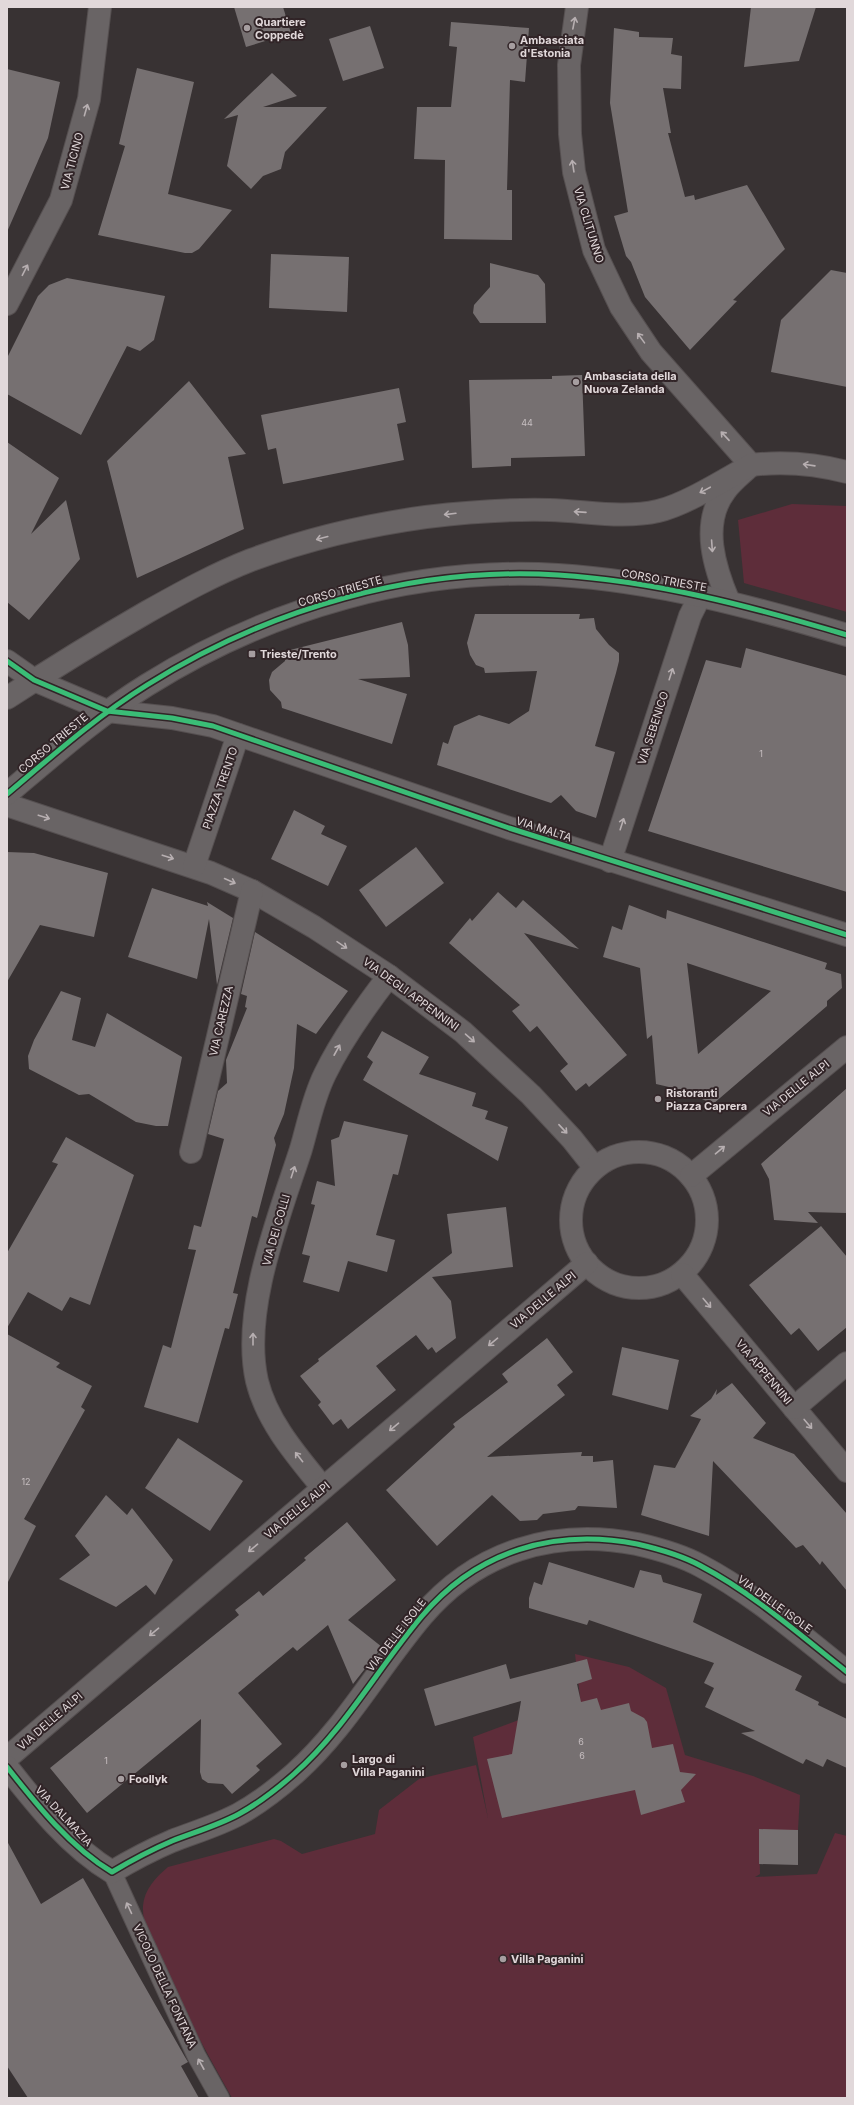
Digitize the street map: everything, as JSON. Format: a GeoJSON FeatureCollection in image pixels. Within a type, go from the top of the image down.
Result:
{"type":"FeatureCollection","features":[{"type":"Feature","properties":{"kind":"street","name":"VIA TICINO"},"geometry":{"type":"LineString","coordinates":[[7,304],[61,200],[89,99],[100,7]]}},
{"type":"Feature","properties":{"kind":"street","name":"VIA CLITUNNO"},"geometry":{"type":"LineString","coordinates":[[577,7],[569,65],[570,134],[574,172],[594,250],[621,307],[647,346],[666,370],[752,465]]}},
{"type":"Feature","properties":{"kind":"street"},"geometry":{"type":"LineString","coordinates":[[7,698],[110,633],[183,592],[250,561],[291,546],[354,530],[399,521],[456,514],[543,510],[626,515],[646,513],[676,505],[752,465],[795,463],[847,472]]}},
{"type":"Feature","properties":{"kind":"street"},"geometry":{"type":"LineString","coordinates":[[729,602],[714,560],[712,536],[714,522],[720,500],[725,490],[752,465]]}},
{"type":"Feature","properties":{"kind":"street","name":"CORSO TRIESTE"},"geometry":{"type":"LineString","coordinates":[[7,794],[107,711],[194,657],[237,636],[314,607],[395,586],[496,574],[543,574],[622,582],[729,602],[847,635]]}},
{"type":"Feature","properties":{"kind":"street","name":"VIA SEBENICO"},"geometry":{"type":"LineString","coordinates":[[610,861],[690,616],[700,596]]}},
{"type":"Feature","properties":{"kind":"street","name":"PIAZZA TRENTO"},"geometry":{"type":"LineString","coordinates":[[7,661],[34,680],[107,711],[192,721],[238,735],[194,866]]}},
{"type":"Feature","properties":{"kind":"street","name":"VIA MALTA"},"geometry":{"type":"LineString","coordinates":[[238,735],[610,861],[847,935]]}},
{"type":"Feature","properties":{"kind":"street"},"geometry":{"type":"LineString","coordinates":[[7,805],[194,866]]}},
{"type":"Feature","properties":{"kind":"street","name":"VIA DEGLI APPENNINI"},"geometry":{"type":"LineString","coordinates":[[194,866],[252,891],[333,939],[389,976],[464,1032],[544,1110],[595,1168]]}},
{"type":"Feature","properties":{"kind":"street","name":"VIA CAREZZA"},"geometry":{"type":"LineString","coordinates":[[191,1152],[252,891]]}},
{"type":"Feature","properties":{"kind":"street","name":"VIA DEI COLLI"},"geometry":{"type":"LineString","coordinates":[[323,1488],[285,1439],[266,1406],[258,1382],[253,1357],[254,1317],[279,1213],[321,1082],[344,1039],[389,976]]}},
{"type":"Feature","properties":{"kind":"street","name":"VIA DELLE ALPI"},"geometry":{"type":"LineString","coordinates":[[691,1176],[847,1048]]}},
{"type":"Feature","properties":{"kind":"street"},"geometry":{"type":"LineString","coordinates":[[632,1152],[653,1153],[671,1159],[691,1176],[702,1194],[707,1216],[705,1237],[696,1257],[682,1274],[664,1283],[643,1288],[623,1286],[604,1278],[587,1263],[576,1245],[572,1224],[573,1203],[582,1184],[595,1168],[612,1157],[632,1152]]}},
{"type":"Feature","properties":{"kind":"street","name":"VIA DELLE ALPI"},"geometry":{"type":"LineString","coordinates":[[7,1758],[587,1263]]}},
{"type":"Feature","properties":{"kind":"street","name":"VIA APPENNINI"},"geometry":{"type":"LineString","coordinates":[[682,1274],[847,1470]]}},
{"type":"Feature","properties":{"kind":"street"},"geometry":{"type":"LineString","coordinates":[[794,1408],[847,1363]]}},
{"type":"Feature","properties":{"kind":"street","name":"VIA DELLE ISOLE"},"geometry":{"type":"LineString","coordinates":[[112,1872],[154,1849],[237,1815],[267,1796],[296,1772],[319,1748],[366,1691],[422,1616],[459,1581],[485,1564],[503,1555],[527,1547],[561,1540],[623,1542],[662,1550],[687,1559],[746,1594],[847,1672]]}},
{"type":"Feature","properties":{"kind":"street","name":"VIA DALMAZIA"},"geometry":{"type":"LineString","coordinates":[[7,1767],[75,1845],[94,1861],[112,1872]]}},
{"type":"Feature","properties":{"kind":"lane","name":"VICOLO DELLA FONTANA"},"geometry":{"type":"LineString","coordinates":[[112,1872],[196,2055],[220,2098]]}},
{"type":"Feature","properties":{"kind":"shaded area"},"geometry":{"type":"Polygon","coordinates":[[[792,504],[847,506],[847,612],[744,583],[738,520],[792,504]]]}},
{"type":"Feature","properties":{"kind":"shaded area","name":"Villa Paganini"},"geometry":{"type":"Polygon","coordinates":[[[575,1654],[629,1667],[666,1688],[685,1755],[753,1776],[800,1795],[798,1830],[759,1830],[760,1874],[755,1877],[817,1874],[835,1833],[847,1836],[847,2098],[232,2098],[167,1976],[148,1933],[144,1920],[143,1906],[151,1884],[168,1867],[274,1839],[281,1841],[302,1854],[375,1834],[379,1810],[419,1779],[476,1765],[488,1818],[473,1737],[580,1697],[575,1654]]]}},
{"type":"Feature","properties":{"kind":"building"},"geometry":{"type":"Polygon","coordinates":[[[234,7],[283,7],[291,33],[246,47],[234,7]]]}},
{"type":"Feature","properties":{"kind":"building"},"geometry":{"type":"Polygon","coordinates":[[[751,7],[816,7],[799,61],[744,67],[751,7]]]}},
{"type":"Feature","properties":{"kind":"building"},"geometry":{"type":"Polygon","coordinates":[[[451,22],[529,28],[525,82],[510,80],[507,190],[512,190],[512,240],[444,239],[445,160],[414,159],[417,107],[451,107],[457,47],[449,46],[451,22]]]}},
{"type":"Feature","properties":{"kind":"building"},"geometry":{"type":"Polygon","coordinates":[[[370,26],[384,68],[343,81],[329,39],[370,26]]]}},
{"type":"Feature","properties":{"kind":"building"},"geometry":{"type":"Polygon","coordinates":[[[614,28],[639,32],[639,37],[673,38],[671,54],[682,56],[681,89],[663,88],[671,133],[668,133],[685,197],[694,195],[695,200],[747,185],[785,249],[733,300],[737,301],[690,350],[645,297],[631,262],[626,256],[614,216],[628,212],[610,103],[614,28]]]}},
{"type":"Feature","properties":{"kind":"building"},"geometry":{"type":"Polygon","coordinates":[[[137,68],[194,82],[168,194],[232,210],[199,249],[192,253],[185,253],[98,235],[125,146],[119,144],[137,68]]]}},
{"type":"Feature","properties":{"kind":"building"},"geometry":{"type":"Polygon","coordinates":[[[7,69],[60,82],[48,138],[7,232],[7,69]]]}},
{"type":"Feature","properties":{"kind":"building"},"geometry":{"type":"Polygon","coordinates":[[[272,73],[297,96],[263,107],[327,107],[285,152],[281,169],[263,176],[251,189],[227,166],[238,115],[224,119],[272,73]]]}},
{"type":"Feature","properties":{"kind":"building"},"geometry":{"type":"Polygon","coordinates":[[[271,254],[349,257],[347,312],[269,308],[271,254]]]}},
{"type":"Feature","properties":{"kind":"building"},"geometry":{"type":"Polygon","coordinates":[[[490,263],[538,275],[545,284],[546,323],[480,323],[473,313],[474,305],[490,287],[490,263]]]}},
{"type":"Feature","properties":{"kind":"building"},"geometry":{"type":"Polygon","coordinates":[[[831,270],[847,273],[847,387],[771,372],[781,320],[831,270]]]}},
{"type":"Feature","properties":{"kind":"building"},"geometry":{"type":"Polygon","coordinates":[[[67,278],[165,296],[154,340],[140,351],[127,346],[81,435],[7,394],[7,358],[38,296],[49,285],[67,278]]]}},
{"type":"Feature","properties":{"kind":"building"},"geometry":{"type":"Polygon","coordinates":[[[582,375],[585,456],[511,458],[511,466],[472,468],[469,380],[552,379],[552,376],[582,375]]]}},
{"type":"Feature","properties":{"kind":"building"},"geometry":{"type":"Polygon","coordinates":[[[189,381],[246,454],[228,457],[244,529],[137,578],[107,461],[189,381]]]}},
{"type":"Feature","properties":{"kind":"building"},"geometry":{"type":"Polygon","coordinates":[[[399,388],[406,422],[397,424],[404,460],[283,484],[276,448],[268,450],[261,415],[399,388]]]}},
{"type":"Feature","properties":{"kind":"building"},"geometry":{"type":"Polygon","coordinates":[[[7,442],[59,478],[31,534],[66,500],[80,559],[29,620],[7,602],[7,442]]]}},
{"type":"Feature","properties":{"kind":"building"},"geometry":{"type":"Polygon","coordinates":[[[475,614],[580,614],[579,619],[594,618],[596,629],[609,645],[619,653],[616,673],[595,746],[615,752],[596,818],[576,811],[561,795],[551,803],[437,765],[443,742],[448,744],[454,726],[479,715],[509,724],[529,711],[537,671],[485,673],[484,668],[476,665],[470,655],[467,643],[475,614]]]}},
{"type":"Feature","properties":{"kind":"building"},"geometry":{"type":"Polygon","coordinates":[[[402,622],[408,645],[410,677],[358,679],[407,694],[392,744],[282,708],[281,702],[270,690],[269,680],[272,672],[285,661],[286,651],[402,622]]]}},
{"type":"Feature","properties":{"kind":"building"},"geometry":{"type":"Polygon","coordinates":[[[746,648],[847,676],[847,892],[648,831],[706,660],[741,668],[746,648]]]}},
{"type":"Feature","properties":{"kind":"building"},"geometry":{"type":"Polygon","coordinates":[[[294,810],[325,826],[321,834],[347,846],[328,886],[271,859],[294,810]]]}},
{"type":"Feature","properties":{"kind":"building"},"geometry":{"type":"Polygon","coordinates":[[[416,847],[444,883],[386,927],[359,890],[416,847]]]}},
{"type":"Feature","properties":{"kind":"building"},"geometry":{"type":"Polygon","coordinates":[[[7,852],[34,853],[108,873],[94,937],[40,925],[7,982],[7,852]]]}},
{"type":"Feature","properties":{"kind":"building"},"geometry":{"type":"Polygon","coordinates":[[[152,888],[208,906],[207,902],[233,918],[217,985],[209,919],[197,979],[128,957],[152,888]]]}},
{"type":"Feature","properties":{"kind":"building"},"geometry":{"type":"Polygon","coordinates":[[[498,892],[516,908],[523,900],[579,949],[524,933],[627,1055],[589,1087],[586,1083],[576,1091],[560,1071],[568,1064],[537,1026],[530,1032],[512,1011],[520,1005],[449,943],[470,918],[472,921],[498,892]]]}},
{"type":"Feature","properties":{"kind":"building"},"geometry":{"type":"Polygon","coordinates":[[[629,905],[666,919],[667,910],[827,963],[825,969],[841,974],[842,988],[827,1001],[827,1006],[713,1104],[682,1090],[656,1084],[652,1035],[647,1039],[640,968],[603,957],[612,926],[622,930],[629,905]],[[687,963],[698,1054],[771,991],[687,963]]]}},
{"type":"Feature","properties":{"kind":"building"},"geometry":{"type":"Polygon","coordinates":[[[255,932],[348,991],[316,1034],[297,1024],[294,1068],[284,1114],[274,1138],[276,1145],[257,1218],[252,1216],[233,1293],[238,1294],[229,1329],[225,1328],[198,1423],[144,1407],[163,1345],[171,1348],[196,1250],[188,1249],[194,1225],[201,1227],[224,1139],[208,1134],[218,1091],[227,1083],[226,1060],[247,1008],[245,1007],[247,996],[241,994],[255,932]]]}},
{"type":"Feature","properties":{"kind":"building"},"geometry":{"type":"Polygon","coordinates":[[[61,991],[81,998],[72,1040],[95,1047],[107,1013],[182,1057],[168,1126],[156,1126],[136,1122],[89,1094],[79,1095],[29,1069],[28,1056],[34,1040],[61,991]]]}},
{"type":"Feature","properties":{"kind":"building"},"geometry":{"type":"Polygon","coordinates":[[[382,1031],[429,1057],[419,1074],[476,1093],[472,1106],[488,1111],[485,1119],[508,1127],[498,1161],[363,1080],[373,1062],[367,1057],[382,1031]]]}},
{"type":"Feature","properties":{"kind":"building"},"geometry":{"type":"Polygon","coordinates":[[[847,1088],[847,1213],[808,1212],[818,1223],[774,1220],[769,1179],[761,1164],[847,1088]]]}},
{"type":"Feature","properties":{"kind":"building"},"geometry":{"type":"Polygon","coordinates":[[[344,1121],[408,1135],[398,1175],[393,1174],[376,1235],[395,1240],[387,1272],[348,1261],[339,1292],[303,1282],[310,1256],[302,1254],[315,1205],[311,1204],[317,1181],[335,1186],[331,1140],[339,1137],[344,1121]]]}},
{"type":"Feature","properties":{"kind":"building"},"geometry":{"type":"Polygon","coordinates":[[[66,1137],[134,1175],[90,1305],[70,1297],[62,1311],[28,1292],[7,1328],[7,1253],[58,1164],[52,1162],[66,1137]]]}},
{"type":"Feature","properties":{"kind":"building"},"geometry":{"type":"Polygon","coordinates":[[[506,1207],[513,1267],[432,1277],[451,1301],[456,1338],[436,1353],[432,1347],[428,1350],[416,1335],[376,1366],[396,1390],[348,1429],[341,1419],[333,1425],[318,1405],[321,1402],[300,1376],[319,1361],[318,1359],[452,1253],[447,1214],[506,1207]]]}},
{"type":"Feature","properties":{"kind":"building"},"geometry":{"type":"Polygon","coordinates":[[[821,1226],[847,1257],[847,1327],[818,1351],[799,1328],[791,1335],[749,1285],[821,1226]]]}},
{"type":"Feature","properties":{"kind":"building"},"geometry":{"type":"Polygon","coordinates":[[[7,1334],[60,1363],[56,1367],[92,1386],[81,1407],[85,1410],[24,1519],[36,1526],[7,1584],[7,1334]]]}},
{"type":"Feature","properties":{"kind":"building"},"geometry":{"type":"Polygon","coordinates":[[[547,1338],[573,1372],[557,1385],[565,1395],[487,1457],[582,1452],[581,1456],[593,1456],[593,1462],[613,1460],[617,1508],[578,1506],[575,1510],[543,1514],[537,1520],[520,1521],[492,1495],[437,1546],[386,1490],[455,1427],[453,1424],[508,1382],[502,1374],[547,1338]]]}},
{"type":"Feature","properties":{"kind":"building"},"geometry":{"type":"Polygon","coordinates":[[[622,1347],[679,1360],[668,1410],[612,1395],[622,1347]]]}},
{"type":"Feature","properties":{"kind":"building"},"geometry":{"type":"Polygon","coordinates":[[[732,1383],[766,1423],[753,1438],[794,1454],[847,1514],[847,1591],[822,1561],[820,1565],[803,1545],[796,1548],[713,1461],[709,1536],[641,1515],[654,1465],[675,1468],[701,1419],[690,1416],[711,1399],[717,1389],[716,1395],[732,1383]]]}},
{"type":"Feature","properties":{"kind":"building"},"geometry":{"type":"Polygon","coordinates":[[[178,1438],[243,1481],[210,1531],[145,1488],[178,1438]]]}},
{"type":"Feature","properties":{"kind":"building"},"geometry":{"type":"Polygon","coordinates":[[[106,1495],[127,1515],[132,1508],[173,1560],[155,1595],[146,1585],[116,1607],[59,1579],[90,1555],[75,1536],[106,1495]]]}},
{"type":"Feature","properties":{"kind":"building"},"geometry":{"type":"Polygon","coordinates":[[[347,1522],[396,1580],[348,1620],[382,1647],[353,1684],[328,1625],[297,1651],[293,1647],[238,1693],[282,1744],[256,1766],[260,1770],[232,1794],[223,1784],[208,1783],[202,1779],[200,1772],[201,1719],[87,1813],[50,1768],[239,1615],[235,1610],[259,1591],[263,1596],[306,1560],[304,1558],[347,1522]]]}},
{"type":"Feature","properties":{"kind":"building"},"geometry":{"type":"Polygon","coordinates":[[[549,1562],[634,1588],[640,1570],[661,1575],[663,1582],[702,1594],[693,1622],[802,1676],[795,1690],[819,1702],[818,1705],[847,1719],[847,1768],[827,1759],[823,1767],[806,1759],[803,1764],[741,1733],[755,1731],[705,1707],[714,1688],[704,1683],[714,1663],[589,1620],[587,1625],[529,1608],[529,1598],[534,1582],[542,1585],[549,1562]]]}},
{"type":"Feature","properties":{"kind":"building"},"geometry":{"type":"Polygon","coordinates":[[[587,1659],[592,1679],[577,1684],[581,1702],[597,1698],[601,1710],[629,1703],[631,1711],[644,1718],[647,1722],[652,1748],[673,1744],[680,1772],[696,1774],[681,1790],[685,1802],[641,1815],[635,1790],[502,1818],[487,1759],[512,1754],[521,1701],[435,1726],[424,1689],[506,1664],[510,1679],[587,1659]]]}},
{"type":"Feature","properties":{"kind":"building"},"geometry":{"type":"Polygon","coordinates":[[[759,1829],[798,1830],[798,1865],[759,1864],[759,1829]]]}},
{"type":"Feature","properties":{"kind":"building"},"geometry":{"type":"Polygon","coordinates":[[[7,1841],[41,1904],[83,1878],[188,2062],[181,2066],[199,2098],[28,2098],[7,2066],[7,1841]]]}},
{"type":"Feature","properties":{"kind":"cycle path"},"geometry":{"type":"LineString","coordinates":[[7,794],[110,710],[147,685],[193,658],[242,634],[292,614],[344,598],[397,586],[450,578],[504,574],[558,575],[595,578],[668,589],[740,605],[847,635]]}},
{"type":"Feature","properties":{"kind":"cycle path"},"geometry":{"type":"LineString","coordinates":[[7,661],[34,680],[107,711],[172,718],[213,726],[509,828],[847,935]]}},
{"type":"Feature","properties":{"kind":"cycle path"},"geometry":{"type":"LineString","coordinates":[[7,1767],[42,1810],[68,1838],[97,1862],[112,1872],[164,1844],[231,1818],[268,1796],[294,1774],[329,1738],[422,1616],[444,1594],[467,1575],[492,1560],[519,1550],[547,1543],[576,1539],[606,1540],[637,1544],[670,1553],[701,1566],[721,1577],[758,1602],[847,1672]]}},
{"type":"Feature","properties":{"kind":"place","name":"Quartiere Coppedè"},"geometry":{"type":"Point","coordinates":[247,28]}},
{"type":"Feature","properties":{"kind":"place","name":"Ambasciata d'Estonia"},"geometry":{"type":"Point","coordinates":[512,46]}},
{"type":"Feature","properties":{"kind":"place","name":"Ambasciata della Nuova Zelanda"},"geometry":{"type":"Point","coordinates":[576,382]}},
{"type":"Feature","properties":{"kind":"place","name":"Trieste/Trento"},"geometry":{"type":"Point","coordinates":[252,654]}},
{"type":"Feature","properties":{"kind":"place","name":"Ristoranti Piazza Caprera"},"geometry":{"type":"Point","coordinates":[658,1099]}},
{"type":"Feature","properties":{"kind":"place","name":"Largo di Villa Paganini"},"geometry":{"type":"Point","coordinates":[344,1765]}},
{"type":"Feature","properties":{"kind":"place","name":"Foollyk"},"geometry":{"type":"Point","coordinates":[121,1779]}},
{"type":"Feature","properties":{"kind":"place","name":"Villa Paganini"},"geometry":{"type":"Point","coordinates":[503,1959]}}]}
